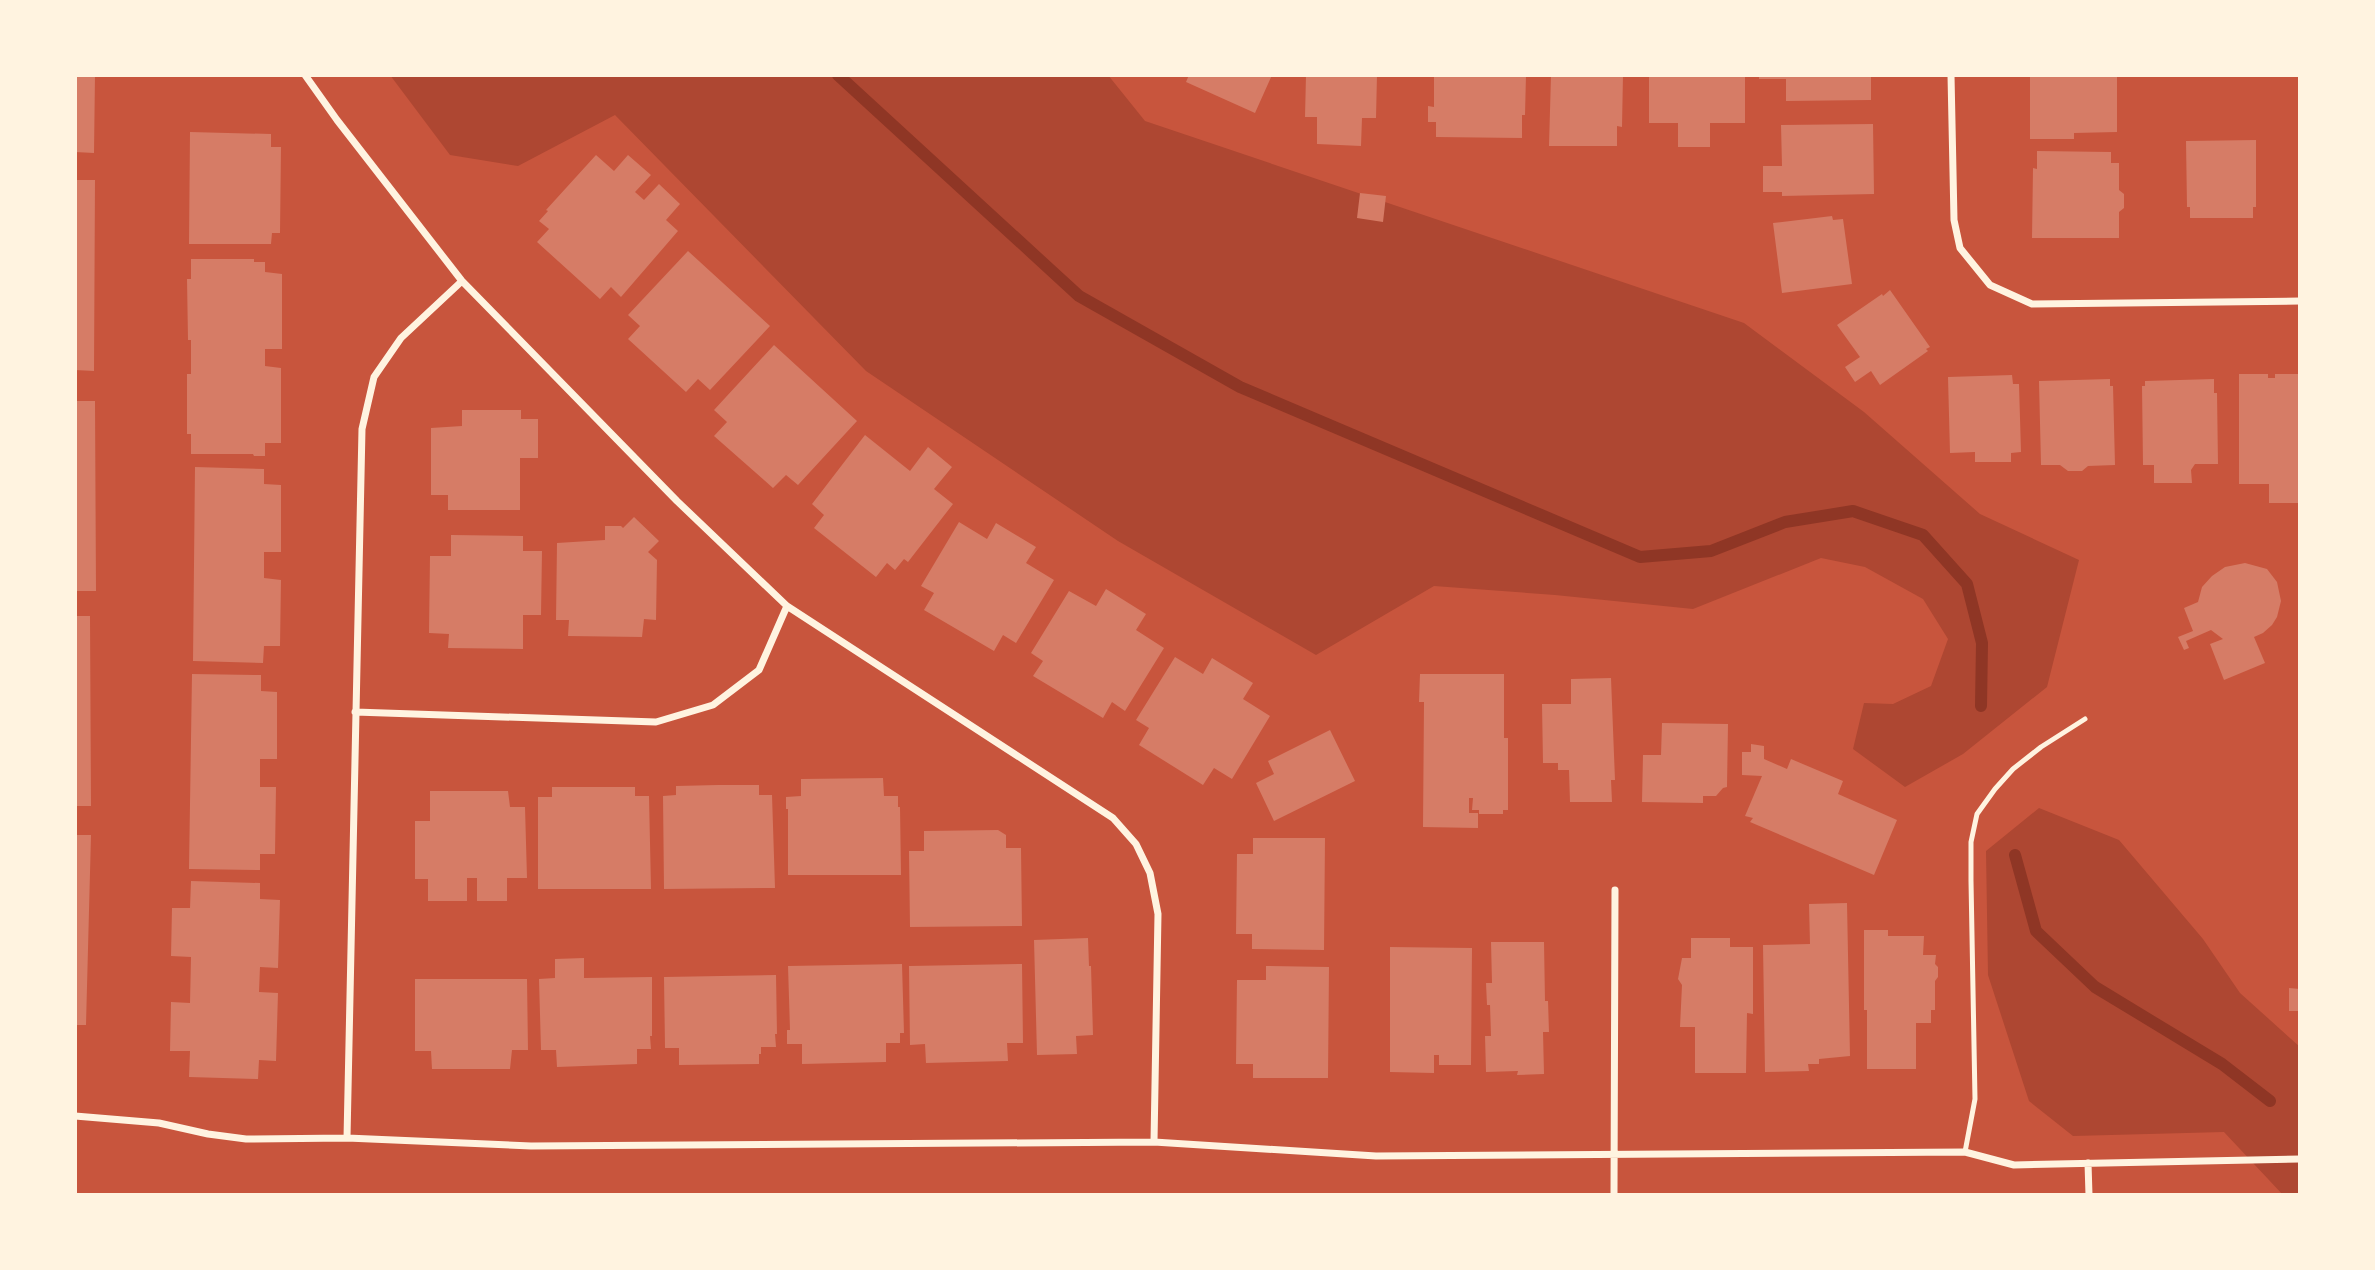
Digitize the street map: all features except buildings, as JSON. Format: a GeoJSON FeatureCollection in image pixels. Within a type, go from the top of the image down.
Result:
{"type":"FeatureCollection","features":[{"type":"Feature","properties":{"kind":"street"},"geometry":{"type":"LineString","coordinates":[[304,75],[462,281],[677,501],[787,606],[1113,818],[1136,844],[1150,873],[1158,914],[1154,1142]]}},
{"type":"Feature","properties":{"kind":"street"},"geometry":{"type":"LineString","coordinates":[[1951,75],[1954,220],[1960,248],[1990,285],[2032,304],[2300,301]]}},
{"type":"Feature","properties":{"kind":"street"},"geometry":{"type":"LineString","coordinates":[[347,1138],[362,429],[374,377],[401,338],[462,281]]}},
{"type":"Feature","properties":{"kind":"street"},"geometry":{"type":"LineString","coordinates":[[355,712],[656,722],[713,705],[759,670],[787,606]]}},
{"type":"Feature","properties":{"kind":"street"},"geometry":{"type":"LineString","coordinates":[[1614,1195],[1615,890]]}},
{"type":"Feature","properties":{"kind":"street"},"geometry":{"type":"LineString","coordinates":[[75,1116],[159,1123],[246,1139],[347,1138],[531,1146],[1154,1142],[1376,1156],[1965,1152],[2014,1165],[2300,1159]]}},
{"type":"Feature","properties":{"kind":"street"},"geometry":{"type":"LineString","coordinates":[[2088,1163],[2089,1195]]}},
{"type":"Feature","properties":{"kind":"lane"},"geometry":{"type":"LineString","coordinates":[[1965,1152],[1975,1100],[1971,842],[1977,814],[2013,769],[2085,719]]}},
{"type":"Feature","properties":{"kind":"shaded area"},"geometry":{"type":"Polygon","coordinates":[[[390,75],[1108,75],[1145,121],[1744,323],[1864,412],[1980,514],[2079,560],[2047,687],[1963,754],[1905,787],[1853,749],[1864,703],[1893,704],[1931,686],[1948,639],[1923,599],[1865,567],[1821,558],[1693,609],[1434,586],[1316,655],[1118,541],[866,371],[615,115],[518,166],[450,155],[390,75]]]}},
{"type":"Feature","properties":{"kind":"shaded area"},"geometry":{"type":"Polygon","coordinates":[[[2039,808],[2119,840],[2203,939],[2240,993],[2300,1047],[2300,1195],[2283,1195],[2224,1132],[2073,1136],[2029,1101],[1988,975],[1986,851],[2039,808]]]}},
{"type":"Feature","properties":{"kind":"waterway"},"geometry":{"type":"LineString","coordinates":[[838,75],[1079,296],[1240,387],[1640,557],[1711,551],[1785,522],[1853,511],[1923,535],[1967,584],[1982,643],[1981,706]]}},
{"type":"Feature","properties":{"kind":"waterway"},"geometry":{"type":"LineString","coordinates":[[2015,855],[2036,931],[2095,987],[2222,1064],[2270,1101]]}}]}
